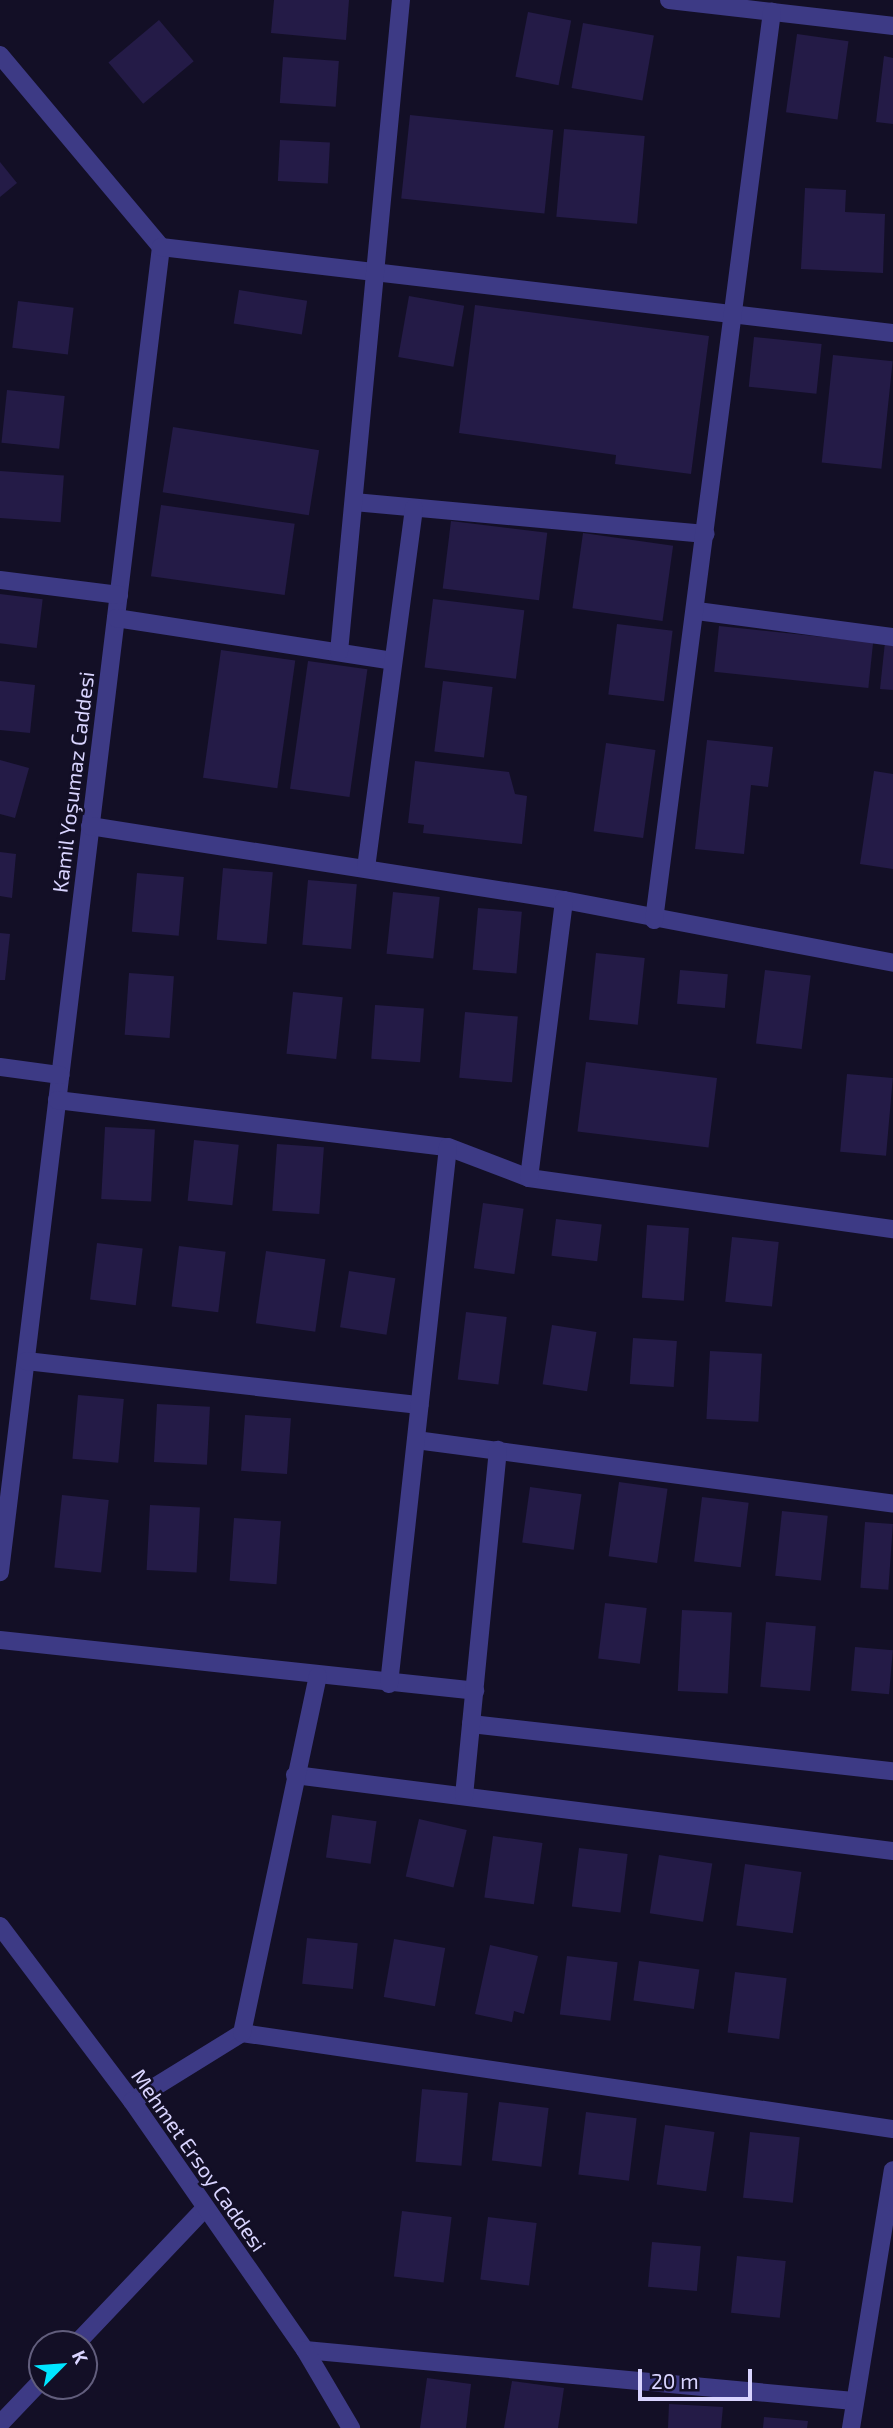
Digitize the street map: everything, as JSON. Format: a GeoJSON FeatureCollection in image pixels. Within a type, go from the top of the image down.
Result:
{"type":"FeatureCollection","features":[{"type":"Feature","properties":{"kind":"street"},"geometry":{"type":"LineString","coordinates":[[339,652],[401,0]]}},
{"type":"Feature","properties":{"kind":"street"},"geometry":{"type":"LineString","coordinates":[[678,1],[893,26]]}},
{"type":"Feature","properties":{"kind":"street"},"geometry":{"type":"LineString","coordinates":[[654,920],[772,12]]}},
{"type":"Feature","properties":{"kind":"street"},"geometry":{"type":"LineString","coordinates":[[0,55],[161,247],[893,333]]}},
{"type":"Feature","properties":{"kind":"street","name":"Kamil Yoşumaz Caddesi"},"geometry":{"type":"LineString","coordinates":[[0,1572],[161,247]]}},
{"type":"Feature","properties":{"kind":"street"},"geometry":{"type":"LineString","coordinates":[[354,502],[706,534]]}},
{"type":"Feature","properties":{"kind":"street"},"geometry":{"type":"LineString","coordinates":[[366,868],[414,508]]}},
{"type":"Feature","properties":{"kind":"street"},"geometry":{"type":"LineString","coordinates":[[0,580],[118,595]]}},
{"type":"Feature","properties":{"kind":"street"},"geometry":{"type":"LineString","coordinates":[[696,611],[893,637]]}},
{"type":"Feature","properties":{"kind":"street"},"geometry":{"type":"LineString","coordinates":[[116,618],[393,661]]}},
{"type":"Feature","properties":{"kind":"street"},"geometry":{"type":"LineString","coordinates":[[90,826],[564,900],[654,920],[893,963]]}},
{"type":"Feature","properties":{"kind":"street"},"geometry":{"type":"LineString","coordinates":[[530,1178],[564,900]]}},
{"type":"Feature","properties":{"kind":"street"},"geometry":{"type":"LineString","coordinates":[[0,1067],[60,1075]]}},
{"type":"Feature","properties":{"kind":"street"},"geometry":{"type":"LineString","coordinates":[[57,1100],[448,1147],[530,1178],[893,1229]]}},
{"type":"Feature","properties":{"kind":"street"},"geometry":{"type":"LineString","coordinates":[[389,1684],[448,1147]]}},
{"type":"Feature","properties":{"kind":"street"},"geometry":{"type":"LineString","coordinates":[[26,1361],[420,1405]]}},
{"type":"Feature","properties":{"kind":"street"},"geometry":{"type":"LineString","coordinates":[[416,1440],[893,1504]]}},
{"type":"Feature","properties":{"kind":"street"},"geometry":{"type":"LineString","coordinates":[[464,1797],[498,1450]]}},
{"type":"Feature","properties":{"kind":"street"},"geometry":{"type":"LineString","coordinates":[[0,1640],[389,1684],[475,1690]]}},
{"type":"Feature","properties":{"kind":"street"},"geometry":{"type":"LineString","coordinates":[[242,2033],[318,1676]]}},
{"type":"Feature","properties":{"kind":"street"},"geometry":{"type":"LineString","coordinates":[[471,1724],[893,1771]]}},
{"type":"Feature","properties":{"kind":"street"},"geometry":{"type":"LineString","coordinates":[[295,1775],[893,1851]]}},
{"type":"Feature","properties":{"kind":"street","name":"Mehmet Ersoy Caddesi"},"geometry":{"type":"LineString","coordinates":[[0,1926],[132,2101],[204,2209],[305,2350],[351,2428]]}},
{"type":"Feature","properties":{"kind":"street"},"geometry":{"type":"LineString","coordinates":[[132,2101],[242,2033],[893,2129]]}},
{"type":"Feature","properties":{"kind":"street"},"geometry":{"type":"LineString","coordinates":[[851,2428],[893,2170]]}},
{"type":"Feature","properties":{"kind":"street"},"geometry":{"type":"LineString","coordinates":[[89,2330],[204,2209]]}},
{"type":"Feature","properties":{"kind":"street"},"geometry":{"type":"LineString","coordinates":[[305,2350],[854,2400]]}},
{"type":"Feature","properties":{"kind":"street"},"geometry":{"type":"LineString","coordinates":[[0,2424],[28,2395]]}},
{"type":"Feature","properties":{"kind":"building"},"geometry":{"type":"Polygon","coordinates":[[[274,0],[349,0],[346,40],[271,33],[274,0]]]}},
{"type":"Feature","properties":{"kind":"building"},"geometry":{"type":"Polygon","coordinates":[[[528,12],[571,20],[559,85],[515,77],[528,12]]]}},
{"type":"Feature","properties":{"kind":"building"},"geometry":{"type":"Polygon","coordinates":[[[159,20],[194,61],[143,104],[108,62],[159,20]]]}},
{"type":"Feature","properties":{"kind":"building"},"geometry":{"type":"Polygon","coordinates":[[[583,23],[654,36],[642,100],[572,88],[583,23]]]}},
{"type":"Feature","properties":{"kind":"building"},"geometry":{"type":"Polygon","coordinates":[[[797,34],[848,41],[837,119],[786,112],[797,34]]]}},
{"type":"Feature","properties":{"kind":"building"},"geometry":{"type":"Polygon","coordinates":[[[884,56],[893,58],[893,124],[876,122],[884,56]]]}},
{"type":"Feature","properties":{"kind":"building"},"geometry":{"type":"Polygon","coordinates":[[[283,57],[339,61],[336,107],[280,103],[283,57]]]}},
{"type":"Feature","properties":{"kind":"building"},"geometry":{"type":"Polygon","coordinates":[[[410,115],[553,130],[544,214],[401,199],[410,115]]]}},
{"type":"Feature","properties":{"kind":"building"},"geometry":{"type":"Polygon","coordinates":[[[564,129],[645,136],[637,224],[556,217],[564,129]]]}},
{"type":"Feature","properties":{"kind":"building"},"geometry":{"type":"Polygon","coordinates":[[[280,140],[330,143],[328,184],[278,181],[280,140]]]}},
{"type":"Feature","properties":{"kind":"building"},"geometry":{"type":"Polygon","coordinates":[[[0,162],[17,183],[0,197],[0,162]]]}},
{"type":"Feature","properties":{"kind":"building"},"geometry":{"type":"Polygon","coordinates":[[[805,188],[846,190],[845,212],[885,214],[883,273],[801,269],[805,188]]]}},
{"type":"Feature","properties":{"kind":"building"},"geometry":{"type":"Polygon","coordinates":[[[239,290],[307,301],[302,334],[234,324],[239,290]]]}},
{"type":"Feature","properties":{"kind":"building"},"geometry":{"type":"Polygon","coordinates":[[[409,296],[464,306],[453,367],[398,357],[409,296]]]}},
{"type":"Feature","properties":{"kind":"building"},"geometry":{"type":"Polygon","coordinates":[[[18,301],[74,308],[68,354],[12,348],[18,301]]]}},
{"type":"Feature","properties":{"kind":"building"},"geometry":{"type":"Polygon","coordinates":[[[475,305],[709,336],[691,474],[615,464],[616,455],[459,433],[475,305]]]}},
{"type":"Feature","properties":{"kind":"building"},"geometry":{"type":"Polygon","coordinates":[[[754,337],[822,344],[816,394],[749,387],[754,337]]]}},
{"type":"Feature","properties":{"kind":"building"},"geometry":{"type":"Polygon","coordinates":[[[833,355],[893,361],[881,469],[822,462],[833,355]]]}},
{"type":"Feature","properties":{"kind":"building"},"geometry":{"type":"Polygon","coordinates":[[[7,390],[65,396],[59,449],[1,443],[7,390]]]}},
{"type":"Feature","properties":{"kind":"building"},"geometry":{"type":"Polygon","coordinates":[[[173,427],[319,450],[309,515],[163,492],[173,427]]]}},
{"type":"Feature","properties":{"kind":"building"},"geometry":{"type":"Polygon","coordinates":[[[0,471],[64,475],[61,522],[0,518],[0,471]]]}},
{"type":"Feature","properties":{"kind":"building"},"geometry":{"type":"Polygon","coordinates":[[[161,505],[295,524],[285,595],[151,576],[161,505]]]}},
{"type":"Feature","properties":{"kind":"building"},"geometry":{"type":"Polygon","coordinates":[[[451,521],[547,533],[539,600],[443,588],[451,521]]]}},
{"type":"Feature","properties":{"kind":"building"},"geometry":{"type":"Polygon","coordinates":[[[583,533],[673,546],[663,621],[572,608],[583,533]]]}},
{"type":"Feature","properties":{"kind":"building"},"geometry":{"type":"Polygon","coordinates":[[[0,594],[43,599],[37,648],[0,643],[0,594]]]}},
{"type":"Feature","properties":{"kind":"building"},"geometry":{"type":"Polygon","coordinates":[[[433,599],[524,610],[516,679],[425,667],[433,599]]]}},
{"type":"Feature","properties":{"kind":"building"},"geometry":{"type":"Polygon","coordinates":[[[617,624],[673,631],[664,701],[608,694],[617,624]]]}},
{"type":"Feature","properties":{"kind":"building"},"geometry":{"type":"Polygon","coordinates":[[[719,626],[873,642],[868,688],[714,672],[719,626]]]}},
{"type":"Feature","properties":{"kind":"building"},"geometry":{"type":"Polygon","coordinates":[[[885,642],[893,643],[893,690],[880,689],[885,642]]]}},
{"type":"Feature","properties":{"kind":"building"},"geometry":{"type":"Polygon","coordinates":[[[221,650],[295,660],[277,788],[203,778],[221,650]]]}},
{"type":"Feature","properties":{"kind":"building"},"geometry":{"type":"Polygon","coordinates":[[[308,661],[367,669],[349,797],[290,789],[308,661]]]}},
{"type":"Feature","properties":{"kind":"building"},"geometry":{"type":"Polygon","coordinates":[[[0,681],[35,685],[30,733],[0,730],[0,681]]]}},
{"type":"Feature","properties":{"kind":"building"},"geometry":{"type":"Polygon","coordinates":[[[443,681],[493,687],[484,758],[434,751],[443,681]]]}},
{"type":"Feature","properties":{"kind":"building"},"geometry":{"type":"Polygon","coordinates":[[[707,740],[773,747],[768,787],[751,785],[744,854],[695,849],[707,740]]]}},
{"type":"Feature","properties":{"kind":"building"},"geometry":{"type":"Polygon","coordinates":[[[606,743],[656,750],[643,838],[594,831],[606,743]]]}},
{"type":"Feature","properties":{"kind":"building"},"geometry":{"type":"Polygon","coordinates":[[[0,760],[29,768],[15,818],[0,814],[0,760]]]}},
{"type":"Feature","properties":{"kind":"building"},"geometry":{"type":"Polygon","coordinates":[[[415,761],[509,772],[515,794],[527,796],[522,844],[423,833],[424,825],[408,823],[415,761]]]}},
{"type":"Feature","properties":{"kind":"building"},"geometry":{"type":"Polygon","coordinates":[[[874,771],[893,774],[893,869],[860,864],[874,771]]]}},
{"type":"Feature","properties":{"kind":"building"},"geometry":{"type":"Polygon","coordinates":[[[0,852],[16,854],[12,898],[0,896],[0,852]]]}},
{"type":"Feature","properties":{"kind":"building"},"geometry":{"type":"Polygon","coordinates":[[[223,868],[273,872],[267,944],[217,940],[223,868]]]}},
{"type":"Feature","properties":{"kind":"building"},"geometry":{"type":"Polygon","coordinates":[[[137,873],[184,877],[179,936],[132,932],[137,873]]]}},
{"type":"Feature","properties":{"kind":"building"},"geometry":{"type":"Polygon","coordinates":[[[308,880],[357,884],[351,949],[302,945],[308,880]]]}},
{"type":"Feature","properties":{"kind":"building"},"geometry":{"type":"Polygon","coordinates":[[[393,892],[440,897],[433,959],[387,954],[393,892]]]}},
{"type":"Feature","properties":{"kind":"building"},"geometry":{"type":"Polygon","coordinates":[[[478,908],[522,912],[516,974],[473,970],[478,908]]]}},
{"type":"Feature","properties":{"kind":"building"},"geometry":{"type":"Polygon","coordinates":[[[0,933],[10,934],[5,980],[0,980],[0,933]]]}},
{"type":"Feature","properties":{"kind":"building"},"geometry":{"type":"Polygon","coordinates":[[[596,953],[645,958],[638,1025],[589,1020],[596,953]]]}},
{"type":"Feature","properties":{"kind":"building"},"geometry":{"type":"Polygon","coordinates":[[[680,970],[728,974],[725,1008],[677,1004],[680,970]]]}},
{"type":"Feature","properties":{"kind":"building"},"geometry":{"type":"Polygon","coordinates":[[[765,970],[811,976],[802,1049],[756,1043],[765,970]]]}},
{"type":"Feature","properties":{"kind":"building"},"geometry":{"type":"Polygon","coordinates":[[[129,973],[174,976],[170,1038],[125,1035],[129,973]]]}},
{"type":"Feature","properties":{"kind":"building"},"geometry":{"type":"Polygon","coordinates":[[[293,992],[343,997],[336,1059],[287,1054],[293,992]]]}},
{"type":"Feature","properties":{"kind":"building"},"geometry":{"type":"Polygon","coordinates":[[[375,1005],[424,1008],[420,1062],[371,1059],[375,1005]]]}},
{"type":"Feature","properties":{"kind":"building"},"geometry":{"type":"Polygon","coordinates":[[[465,1012],[518,1017],[512,1082],[459,1078],[465,1012]]]}},
{"type":"Feature","properties":{"kind":"building"},"geometry":{"type":"Polygon","coordinates":[[[586,1062],[717,1078],[708,1148],[577,1131],[586,1062]]]}},
{"type":"Feature","properties":{"kind":"building"},"geometry":{"type":"Polygon","coordinates":[[[847,1074],[893,1078],[886,1156],[840,1152],[847,1074]]]}},
{"type":"Feature","properties":{"kind":"building"},"geometry":{"type":"Polygon","coordinates":[[[105,1127],[155,1130],[151,1202],[101,1199],[105,1127]]]}},
{"type":"Feature","properties":{"kind":"building"},"geometry":{"type":"Polygon","coordinates":[[[194,1140],[239,1145],[232,1205],[188,1201],[194,1140]]]}},
{"type":"Feature","properties":{"kind":"building"},"geometry":{"type":"Polygon","coordinates":[[[277,1144],[324,1147],[319,1214],[272,1211],[277,1144]]]}},
{"type":"Feature","properties":{"kind":"building"},"geometry":{"type":"Polygon","coordinates":[[[483,1203],[524,1209],[514,1274],[474,1268],[483,1203]]]}},
{"type":"Feature","properties":{"kind":"building"},"geometry":{"type":"Polygon","coordinates":[[[556,1219],[602,1225],[597,1261],[551,1256],[556,1219]]]}},
{"type":"Feature","properties":{"kind":"building"},"geometry":{"type":"Polygon","coordinates":[[[647,1225],[689,1228],[684,1301],[642,1298],[647,1225]]]}},
{"type":"Feature","properties":{"kind":"building"},"geometry":{"type":"Polygon","coordinates":[[[732,1237],[779,1242],[772,1307],[725,1302],[732,1237]]]}},
{"type":"Feature","properties":{"kind":"building"},"geometry":{"type":"Polygon","coordinates":[[[97,1243],[143,1249],[136,1305],[90,1300],[97,1243]]]}},
{"type":"Feature","properties":{"kind":"building"},"geometry":{"type":"Polygon","coordinates":[[[179,1246],[226,1252],[218,1312],[172,1307],[179,1246]]]}},
{"type":"Feature","properties":{"kind":"building"},"geometry":{"type":"Polygon","coordinates":[[[266,1251],[325,1259],[315,1332],[256,1323],[266,1251]]]}},
{"type":"Feature","properties":{"kind":"building"},"geometry":{"type":"Polygon","coordinates":[[[349,1271],[395,1278],[387,1335],[340,1327],[349,1271]]]}},
{"type":"Feature","properties":{"kind":"building"},"geometry":{"type":"Polygon","coordinates":[[[466,1312],[507,1317],[498,1384],[458,1379],[466,1312]]]}},
{"type":"Feature","properties":{"kind":"building"},"geometry":{"type":"Polygon","coordinates":[[[552,1325],[596,1332],[587,1391],[543,1384],[552,1325]]]}},
{"type":"Feature","properties":{"kind":"building"},"geometry":{"type":"Polygon","coordinates":[[[633,1338],[677,1341],[674,1387],[630,1384],[633,1338]]]}},
{"type":"Feature","properties":{"kind":"building"},"geometry":{"type":"Polygon","coordinates":[[[710,1351],[762,1354],[758,1422],[706,1419],[710,1351]]]}},
{"type":"Feature","properties":{"kind":"building"},"geometry":{"type":"Polygon","coordinates":[[[78,1395],[124,1399],[118,1463],[72,1459],[78,1395]]]}},
{"type":"Feature","properties":{"kind":"building"},"geometry":{"type":"Polygon","coordinates":[[[157,1404],[210,1407],[207,1465],[154,1462],[157,1404]]]}},
{"type":"Feature","properties":{"kind":"building"},"geometry":{"type":"Polygon","coordinates":[[[245,1415],[291,1418],[287,1474],[241,1471],[245,1415]]]}},
{"type":"Feature","properties":{"kind":"building"},"geometry":{"type":"Polygon","coordinates":[[[619,1482],[668,1489],[657,1563],[609,1556],[619,1482]]]}},
{"type":"Feature","properties":{"kind":"building"},"geometry":{"type":"Polygon","coordinates":[[[530,1487],[581,1494],[574,1550],[522,1542],[530,1487]]]}},
{"type":"Feature","properties":{"kind":"building"},"geometry":{"type":"Polygon","coordinates":[[[62,1495],[109,1500],[101,1573],[54,1568],[62,1495]]]}},
{"type":"Feature","properties":{"kind":"building"},"geometry":{"type":"Polygon","coordinates":[[[702,1497],[749,1503],[741,1567],[694,1562],[702,1497]]]}},
{"type":"Feature","properties":{"kind":"building"},"geometry":{"type":"Polygon","coordinates":[[[150,1505],[200,1508],[197,1573],[147,1570],[150,1505]]]}},
{"type":"Feature","properties":{"kind":"building"},"geometry":{"type":"Polygon","coordinates":[[[782,1511],[828,1516],[821,1580],[775,1576],[782,1511]]]}},
{"type":"Feature","properties":{"kind":"building"},"geometry":{"type":"Polygon","coordinates":[[[234,1518],[281,1521],[276,1584],[230,1581],[234,1518]]]}},
{"type":"Feature","properties":{"kind":"building"},"geometry":{"type":"Polygon","coordinates":[[[865,1522],[893,1524],[888,1590],[860,1588],[865,1522]]]}},
{"type":"Feature","properties":{"kind":"building"},"geometry":{"type":"Polygon","coordinates":[[[605,1603],[647,1608],[640,1664],[598,1659],[605,1603]]]}},
{"type":"Feature","properties":{"kind":"building"},"geometry":{"type":"Polygon","coordinates":[[[682,1610],[732,1613],[728,1694],[678,1691],[682,1610]]]}},
{"type":"Feature","properties":{"kind":"building"},"geometry":{"type":"Polygon","coordinates":[[[766,1622],[816,1626],[810,1691],[760,1687],[766,1622]]]}},
{"type":"Feature","properties":{"kind":"building"},"geometry":{"type":"Polygon","coordinates":[[[855,1647],[893,1650],[889,1694],[851,1691],[855,1647]]]}},
{"type":"Feature","properties":{"kind":"building"},"geometry":{"type":"Polygon","coordinates":[[[332,1815],[377,1821],[371,1864],[326,1858],[332,1815]]]}},
{"type":"Feature","properties":{"kind":"building"},"geometry":{"type":"Polygon","coordinates":[[[419,1819],[467,1830],[453,1888],[406,1876],[419,1819]]]}},
{"type":"Feature","properties":{"kind":"building"},"geometry":{"type":"Polygon","coordinates":[[[493,1836],[543,1843],[534,1904],[484,1897],[493,1836]]]}},
{"type":"Feature","properties":{"kind":"building"},"geometry":{"type":"Polygon","coordinates":[[[579,1848],[628,1854],[620,1913],[572,1907],[579,1848]]]}},
{"type":"Feature","properties":{"kind":"building"},"geometry":{"type":"Polygon","coordinates":[[[659,1855],[712,1863],[703,1922],[650,1913],[659,1855]]]}},
{"type":"Feature","properties":{"kind":"building"},"geometry":{"type":"Polygon","coordinates":[[[745,1864],[801,1872],[793,1933],[736,1925],[745,1864]]]}},
{"type":"Feature","properties":{"kind":"building"},"geometry":{"type":"Polygon","coordinates":[[[307,1938],[358,1943],[353,1989],[302,1984],[307,1938]]]}},
{"type":"Feature","properties":{"kind":"building"},"geometry":{"type":"Polygon","coordinates":[[[394,1939],[445,1948],[435,2006],[384,1997],[394,1939]]]}},
{"type":"Feature","properties":{"kind":"building"},"geometry":{"type":"Polygon","coordinates":[[[490,1945],[538,1956],[524,2014],[514,2011],[512,2022],[475,2014],[490,1945]]]}},
{"type":"Feature","properties":{"kind":"building"},"geometry":{"type":"Polygon","coordinates":[[[567,1956],[618,1962],[610,2021],[560,2015],[567,1956]]]}},
{"type":"Feature","properties":{"kind":"building"},"geometry":{"type":"Polygon","coordinates":[[[639,1961],[699,1969],[694,2009],[633,2001],[639,1961]]]}},
{"type":"Feature","properties":{"kind":"building"},"geometry":{"type":"Polygon","coordinates":[[[735,1972],[787,1978],[779,2039],[728,2033],[735,1972]]]}},
{"type":"Feature","properties":{"kind":"building"},"geometry":{"type":"Polygon","coordinates":[[[422,2089],[468,2093],[461,2166],[416,2162],[422,2089]]]}},
{"type":"Feature","properties":{"kind":"building"},"geometry":{"type":"Polygon","coordinates":[[[499,2102],[549,2108],[541,2167],[492,2161],[499,2102]]]}},
{"type":"Feature","properties":{"kind":"building"},"geometry":{"type":"Polygon","coordinates":[[[586,2112],[637,2118],[629,2181],[578,2175],[586,2112]]]}},
{"type":"Feature","properties":{"kind":"building"},"geometry":{"type":"Polygon","coordinates":[[[665,2125],[715,2132],[706,2191],[657,2184],[665,2125]]]}},
{"type":"Feature","properties":{"kind":"building"},"geometry":{"type":"Polygon","coordinates":[[[750,2132],[800,2137],[793,2203],[743,2198],[750,2132]]]}},
{"type":"Feature","properties":{"kind":"building"},"geometry":{"type":"Polygon","coordinates":[[[402,2211],[452,2217],[444,2283],[394,2277],[402,2211]]]}},
{"type":"Feature","properties":{"kind":"building"},"geometry":{"type":"Polygon","coordinates":[[[488,2217],[537,2223],[529,2286],[480,2280],[488,2217]]]}},
{"type":"Feature","properties":{"kind":"building"},"geometry":{"type":"Polygon","coordinates":[[[652,2242],[701,2246],[697,2291],[648,2287],[652,2242]]]}},
{"type":"Feature","properties":{"kind":"building"},"geometry":{"type":"Polygon","coordinates":[[[737,2256],[786,2261],[780,2318],[731,2313],[737,2256]]]}},
{"type":"Feature","properties":{"kind":"building"},"geometry":{"type":"Polygon","coordinates":[[[427,2378],[471,2384],[466,2428],[420,2428],[427,2378]]]}},
{"type":"Feature","properties":{"kind":"building"},"geometry":{"type":"Polygon","coordinates":[[[512,2381],[564,2388],[558,2428],[504,2428],[512,2381]]]}},
{"type":"Feature","properties":{"kind":"building"},"geometry":{"type":"Polygon","coordinates":[[[669,2404],[723,2407],[721,2428],[668,2428],[669,2404]]]}},
{"type":"Feature","properties":{"kind":"building"},"geometry":{"type":"Polygon","coordinates":[[[764,2417],[808,2421],[807,2428],[763,2428],[764,2417]]]}}]}
